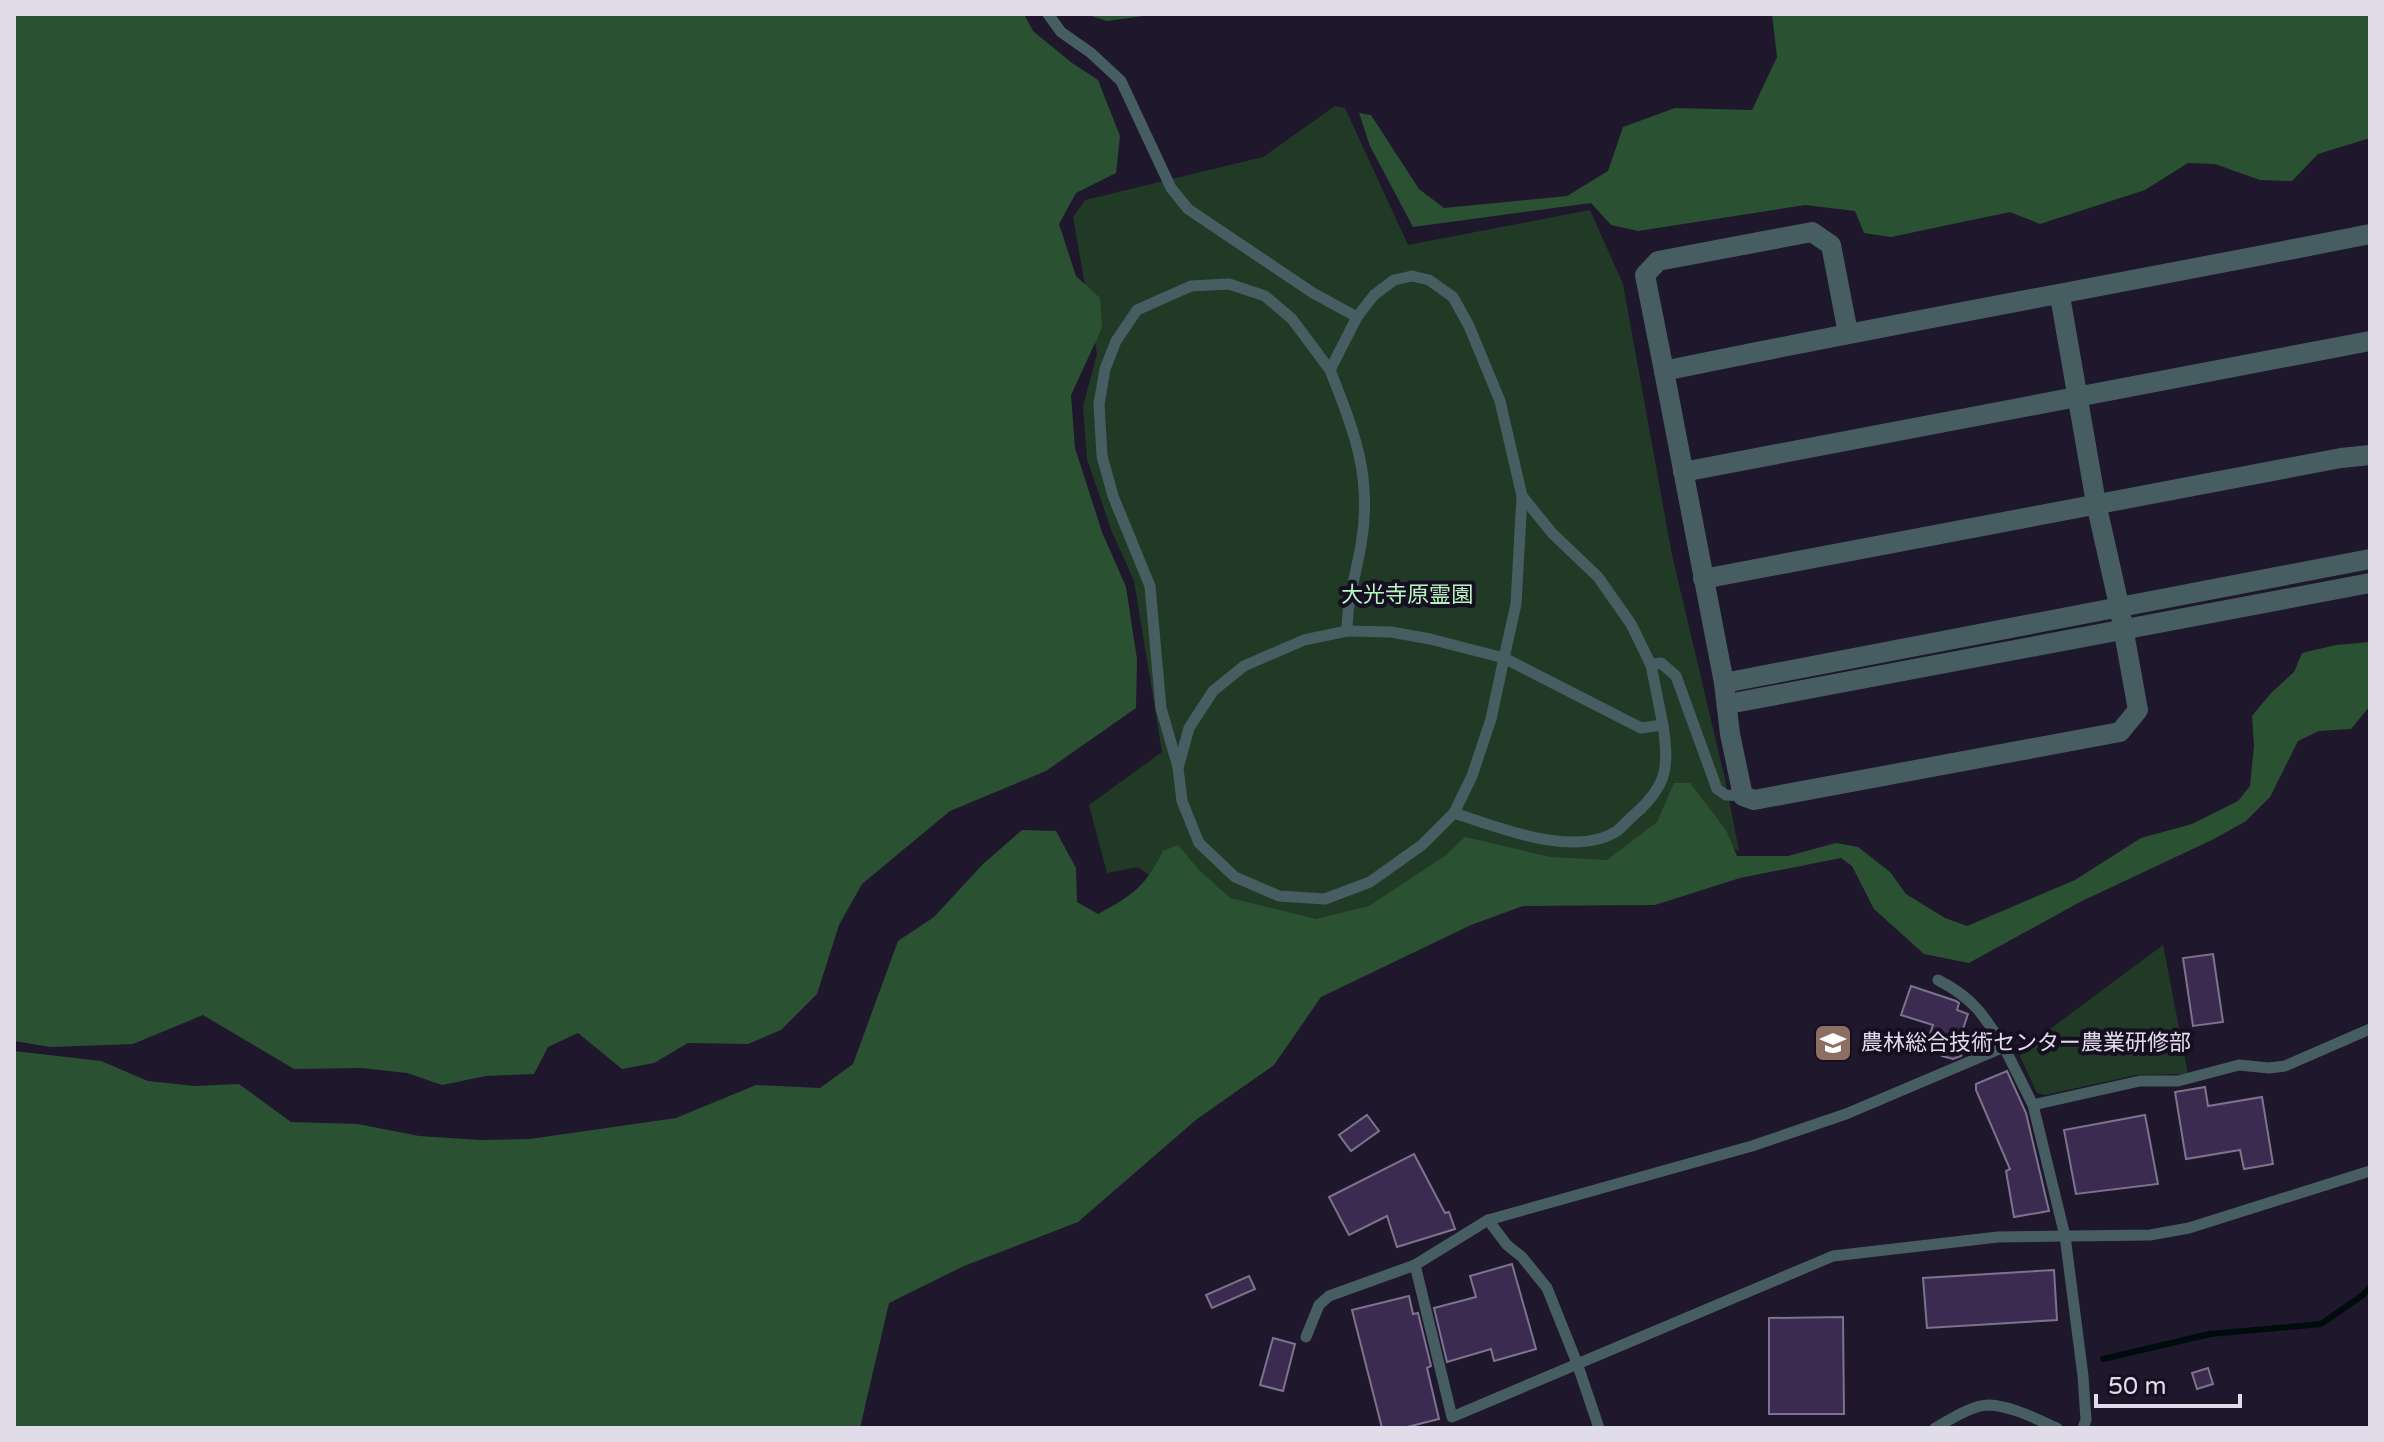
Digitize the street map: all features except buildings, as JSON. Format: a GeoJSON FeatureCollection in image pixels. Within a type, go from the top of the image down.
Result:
{"type":"FeatureCollection","features":[{"type":"Feature","properties":{"kind":"street"},"geometry":{"type":"LineString","coordinates":[[1848,333],[1831,245],[1812,232],[1658,261],[1645,275],[1728,704],[1730,734],[1743,796],[1754,800],[2120,732],[2138,710],[2096,503],[2060,296]]}},
{"type":"Feature","properties":{"kind":"street"},"geometry":{"type":"LineString","coordinates":[[1664,371],[2370,234]]}},
{"type":"Feature","properties":{"kind":"street"},"geometry":{"type":"LineString","coordinates":[[1683,472],[2370,341]]}},
{"type":"Feature","properties":{"kind":"street"},"geometry":{"type":"LineString","coordinates":[[1703,579],[2096,503],[2370,455]]}},
{"type":"Feature","properties":{"kind":"street"},"geometry":{"type":"LineString","coordinates":[[1724,683],[2370,559]]}},
{"type":"Feature","properties":{"kind":"street"},"geometry":{"type":"LineString","coordinates":[[1728,704],[2370,583]]}},
{"type":"Feature","properties":{"kind":"lane"},"geometry":{"type":"LineString","coordinates":[[1048,14],[1061,32],[1091,53],[1121,81],[1171,188],[1188,209],[1313,293],[1357,317]]}},
{"type":"Feature","properties":{"kind":"lane"},"geometry":{"type":"LineString","coordinates":[[1330,370],[1357,317],[1374,295],[1394,280],[1412,276],[1429,280],[1453,297],[1469,326],[1500,401],[1522,496],[1516,604],[1491,719],[1472,776],[1454,813],[1422,845],[1370,882],[1325,899],[1279,896],[1235,877],[1199,843],[1182,801],[1178,768],[1161,708],[1150,586],[1113,496],[1102,456],[1099,404],[1105,369],[1116,341],[1137,310],[1191,286],[1229,284],[1265,296],[1292,319],[1330,370],[1357,440],[1365,481],[1362,543],[1347,605],[1347,631]]}},
{"type":"Feature","properties":{"kind":"lane"},"geometry":{"type":"LineString","coordinates":[[1454,813],[1536,839],[1579,842],[1615,832],[1654,798],[1668,760],[1651,665],[1631,624],[1598,577],[1552,533],[1522,496]]}},
{"type":"Feature","properties":{"kind":"lane"},"geometry":{"type":"LineString","coordinates":[[1178,768],[1189,728],[1213,691],[1244,666],[1304,640],[1347,631],[1391,632],[1504,658],[1641,728],[1663,725]]}},
{"type":"Feature","properties":{"kind":"lane"},"geometry":{"type":"LineString","coordinates":[[1651,665],[1661,663],[1676,676],[1717,789],[1726,795],[1743,796]]}},
{"type":"Feature","properties":{"kind":"lane"},"geometry":{"type":"LineString","coordinates":[[1938,980],[1961,992],[1980,1010],[2004,1047],[2033,1105],[2065,1236],[2083,1376],[2086,1420],[2083,1428]]}},
{"type":"Feature","properties":{"kind":"lane"},"geometry":{"type":"LineString","coordinates":[[2033,1105],[2140,1081],[2178,1081],[2239,1065],[2285,1066],[2370,1029]]}},
{"type":"Feature","properties":{"kind":"lane"},"geometry":{"type":"LineString","coordinates":[[1306,1337],[1319,1305],[1329,1296],[1415,1265],[1488,1220],[1752,1146],[1846,1114],[2004,1047]]}},
{"type":"Feature","properties":{"kind":"lane"},"geometry":{"type":"LineString","coordinates":[[1415,1265],[1452,1417],[1833,1256],[1998,1237],[2150,1235],[2189,1228],[2370,1171]]}},
{"type":"Feature","properties":{"kind":"lane"},"geometry":{"type":"LineString","coordinates":[[1488,1220],[1547,1288],[1599,1428]]}},
{"type":"Feature","properties":{"kind":"lane"},"geometry":{"type":"LineString","coordinates":[[1935,1428],[1964,1412],[1987,1405],[2019,1412],[2057,1428]]}},
{"type":"Feature","properties":{"kind":"green space"},"geometry":{"type":"Polygon","coordinates":[[[14,14],[1024,14],[1033,31],[1098,80],[1120,136],[1116,173],[1076,193],[1059,224],[1076,276],[1100,298],[1102,328],[1071,395],[1075,448],[1102,532],[1126,587],[1137,659],[1136,708],[1046,771],[950,811],[862,884],[839,925],[817,994],[781,1030],[748,1044],[688,1043],[654,1063],[622,1069],[578,1033],[548,1047],[534,1074],[486,1076],[442,1085],[407,1073],[362,1068],[294,1069],[203,1015],[133,1044],[50,1047],[14,1041],[14,14]]]}},
{"type":"Feature","properties":{"kind":"green space"},"geometry":{"type":"Polygon","coordinates":[[[1085,14],[1158,14],[1107,21],[1085,14]]]}},
{"type":"Feature","properties":{"kind":"green space"},"geometry":{"type":"Polygon","coordinates":[[[1772,14],[2370,14],[2370,138],[2318,154],[2292,181],[2260,180],[2215,164],[2188,163],[2145,190],[2040,224],[2010,212],[1891,237],[1864,233],[1855,211],[1805,205],[1638,231],[1611,225],[1591,203],[1413,227],[1370,146],[1359,113],[1371,115],[1419,189],[1444,208],[1567,196],[1608,171],[1623,127],[1675,108],[1752,110],[1777,57],[1772,14]]]}},
{"type":"Feature","properties":{"kind":"green space","name":"大光寺原霊園"},"geometry":{"type":"Polygon","coordinates":[[[1335,106],[1345,108],[1408,245],[1590,210],[1623,284],[1672,555],[1739,851],[1684,824],[1598,869],[1272,967],[1138,867],[1107,873],[1089,805],[1162,752],[1134,581],[1112,532],[1087,459],[1083,406],[1097,354],[1073,217],[1085,200],[1263,157],[1335,106]]]}},
{"type":"Feature","properties":{"kind":"green space"},"geometry":{"type":"Polygon","coordinates":[[[2370,642],[2370,706],[2351,729],[2319,731],[2298,741],[2270,797],[2246,821],[2080,902],[1969,963],[1924,954],[1874,909],[1852,866],[1841,858],[1740,878],[1655,905],[1523,906],[1471,925],[1321,997],[1274,1065],[1197,1119],[1078,1222],[964,1266],[889,1303],[860,1428],[14,1428],[14,1051],[101,1061],[148,1081],[195,1086],[239,1084],[291,1122],[358,1124],[419,1136],[530,1139],[676,1118],[756,1085],[820,1088],[853,1064],[898,941],[934,917],[983,864],[1022,830],[1056,831],[1076,868],[1077,902],[1098,914],[1137,889],[1163,851],[1178,845],[1199,870],[1230,898],[1316,919],[1369,906],[1445,856],[1465,837],[1550,857],[1607,860],[1657,822],[1674,783],[1690,783],[1726,830],[1737,856],[1788,856],[1836,843],[1858,847],[1890,872],[1906,894],[1945,918],[1967,926],[2075,880],[2141,838],[2192,824],[2238,801],[2250,786],[2254,746],[2252,716],[2294,672],[2302,653],[2336,645],[2370,642]]]}},
{"type":"Feature","properties":{"kind":"green space"},"geometry":{"type":"Polygon","coordinates":[[[2163,945],[2188,1074],[2136,1075],[2045,1095],[2037,1093],[2020,1056],[2034,1041],[2163,945]]]}},
{"type":"Feature","properties":{"kind":"waterway"},"geometry":{"type":"LineString","coordinates":[[2103,1359],[2210,1334],[2321,1324],[2370,1287]]}},
{"type":"Feature","properties":{"kind":"place","name":"農林総合技術センター農業研修部"},"geometry":{"type":"Point","coordinates":[1833,1043]}}]}
